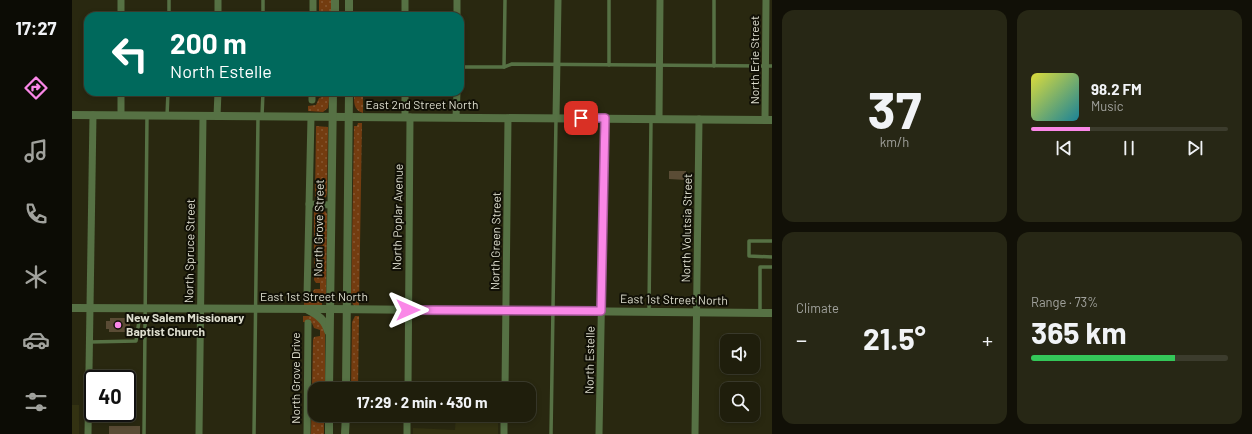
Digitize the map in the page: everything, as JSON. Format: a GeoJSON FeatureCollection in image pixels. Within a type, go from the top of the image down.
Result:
{"type":"FeatureCollection","features":[{"type":"Feature","properties":{"kind":"street"},"geometry":{"type":"LineString","coordinates":[[121,0],[121,12]]}},
{"type":"Feature","properties":{"kind":"street"},"geometry":{"type":"LineString","coordinates":[[218,0],[218,12]]}},
{"type":"Feature","properties":{"kind":"street"},"geometry":{"type":"LineString","coordinates":[[313,0],[313,12]]}},
{"type":"Feature","properties":{"kind":"street"},"geometry":{"type":"LineString","coordinates":[[335,0],[335,12]]}},
{"type":"Feature","properties":{"kind":"street"},"geometry":{"type":"LineString","coordinates":[[349,0],[349,12]]}},
{"type":"Feature","properties":{"kind":"street"},"geometry":{"type":"LineString","coordinates":[[405,0],[405,12]]}},
{"type":"Feature","properties":{"kind":"street"},"geometry":{"type":"LineString","coordinates":[[457,0],[457,12]]}},
{"type":"Feature","properties":{"kind":"street"},"geometry":{"type":"LineString","coordinates":[[556,118],[558,0]]}},
{"type":"Feature","properties":{"kind":"street"},"geometry":{"type":"LineString","coordinates":[[655,119],[660,66],[660,0]]}},
{"type":"Feature","properties":{"kind":"street","name":"North Erie Street"},"geometry":{"type":"LineString","coordinates":[[766,0],[769,66],[769,120]]}},
{"type":"Feature","properties":{"kind":"street"},"geometry":{"type":"LineString","coordinates":[[121,96],[121,115]]}},
{"type":"Feature","properties":{"kind":"street"},"geometry":{"type":"LineString","coordinates":[[217,116],[218,96]]}},
{"type":"Feature","properties":{"kind":"street","name":"North Grove Street"},"geometry":{"type":"LineString","coordinates":[[329,382],[333,96]]}},
{"type":"Feature","properties":{"kind":"street"},"geometry":{"type":"LineString","coordinates":[[346,382],[349,96]]}},
{"type":"Feature","properties":{"kind":"street","name":"North Poplar Avenue"},"geometry":{"type":"LineString","coordinates":[[405,96],[407,117],[408,382]]}},
{"type":"Feature","properties":{"kind":"street"},"geometry":{"type":"LineString","coordinates":[[456,117],[457,96]]}},
{"type":"Feature","properties":{"kind":"street","name":"East 2nd Street North"},"geometry":{"type":"LineString","coordinates":[[72,115],[769,120]]}},
{"type":"Feature","properties":{"kind":"street"},"geometry":{"type":"LineString","coordinates":[[88,434],[93,115]]}},
{"type":"Feature","properties":{"kind":"street","name":"North Spruce Street"},"geometry":{"type":"LineString","coordinates":[[198,434],[203,116]]}},
{"type":"Feature","properties":{"kind":"street"},"geometry":{"type":"LineString","coordinates":[[307,296],[311,117]]}},
{"type":"Feature","properties":{"kind":"street","name":"North Green Street"},"geometry":{"type":"LineString","coordinates":[[505,382],[508,118]]}},
{"type":"Feature","properties":{"kind":"street","name":"North Estelle"},"geometry":{"type":"LineString","coordinates":[[599,434],[605,118]]}},
{"type":"Feature","properties":{"kind":"street","name":"North Volutsia Street"},"geometry":{"type":"LineString","coordinates":[[695,434],[699,119]]}},
{"type":"Feature","properties":{"kind":"street"},"geometry":{"type":"LineString","coordinates":[[309,204],[331,205]]}},
{"type":"Feature","properties":{"kind":"street","name":"East 1st Street North"},"geometry":{"type":"LineString","coordinates":[[72,308],[553,310],[772,313]]}},
{"type":"Feature","properties":{"kind":"street"},"geometry":{"type":"LineString","coordinates":[[308,309],[318,315],[324,322],[330,337]]}},
{"type":"Feature","properties":{"kind":"street","name":"North Grove Drive"},"geometry":{"type":"LineString","coordinates":[[307,434],[308,323]]}},
{"type":"Feature","properties":{"kind":"street"},"geometry":{"type":"LineString","coordinates":[[329,422],[329,434]]}},
{"type":"Feature","properties":{"kind":"street"},"geometry":{"type":"LineString","coordinates":[[345,434],[346,422]]}},
{"type":"Feature","properties":{"kind":"street"},"geometry":{"type":"LineString","coordinates":[[407,422],[407,434]]}},
{"type":"Feature","properties":{"kind":"street"},"geometry":{"type":"LineString","coordinates":[[504,422],[504,434]]}},
{"type":"Feature","properties":{"kind":"lane"},"geometry":{"type":"LineString","coordinates":[[169,0],[169,12]]}},
{"type":"Feature","properties":{"kind":"lane"},"geometry":{"type":"LineString","coordinates":[[263,0],[263,12]]}},
{"type":"Feature","properties":{"kind":"lane"},"geometry":{"type":"LineString","coordinates":[[504,67],[505,0]]}},
{"type":"Feature","properties":{"kind":"lane"},"geometry":{"type":"LineString","coordinates":[[609,0],[609,65]]}},
{"type":"Feature","properties":{"kind":"lane"},"geometry":{"type":"LineString","coordinates":[[714,0],[714,66]]}},
{"type":"Feature","properties":{"kind":"lane"},"geometry":{"type":"LineString","coordinates":[[464,67],[504,67],[512,64],[769,66]]}},
{"type":"Feature","properties":{"kind":"lane"},"geometry":{"type":"LineString","coordinates":[[167,116],[168,96]]}},
{"type":"Feature","properties":{"kind":"lane"},"geometry":{"type":"LineString","coordinates":[[254,434],[260,116],[262,96]]}},
{"type":"Feature","properties":{"kind":"lane"},"geometry":{"type":"LineString","coordinates":[[144,434],[147,116]]}},
{"type":"Feature","properties":{"kind":"lane"},"geometry":{"type":"LineString","coordinates":[[551,434],[556,118]]}},
{"type":"Feature","properties":{"kind":"lane"},"geometry":{"type":"LineString","coordinates":[[649,312],[655,119]]}},
{"type":"Feature","properties":{"kind":"lane"},"geometry":{"type":"LineString","coordinates":[[772,241],[749,241],[749,256],[772,257]]}},
{"type":"Feature","properties":{"kind":"lane"},"geometry":{"type":"LineString","coordinates":[[760,313],[760,267],[772,267]]}},
{"type":"Feature","properties":{"kind":"lane"},"geometry":{"type":"LineString","coordinates":[[89,342],[136,340],[139,321],[144,321]]}},
{"type":"Feature","properties":{"kind":"shaded area"},"geometry":{"type":"Polygon","coordinates":[[[319,0],[332,0],[331,12],[319,12],[319,0]]]}},
{"type":"Feature","properties":{"kind":"shaded area"},"geometry":{"type":"Polygon","coordinates":[[[330,96],[328,108],[323,112],[308,111],[308,106],[316,105],[319,98],[330,96]]]}},
{"type":"Feature","properties":{"kind":"shaded area"},"geometry":{"type":"Polygon","coordinates":[[[354,96],[363,96],[363,113],[357,110],[354,102],[354,96]]]}},
{"type":"Feature","properties":{"kind":"shaded area"},"geometry":{"type":"Polygon","coordinates":[[[358,123],[362,123],[359,307],[354,306],[351,300],[354,126],[357,126],[358,123]]]}},
{"type":"Feature","properties":{"kind":"shaded area"},"geometry":{"type":"Polygon","coordinates":[[[316,126],[328,127],[327,193],[326,197],[320,199],[317,199],[315,196],[316,126]]]}},
{"type":"Feature","properties":{"kind":"shaded area"},"geometry":{"type":"Polygon","coordinates":[[[316,208],[323,208],[327,214],[326,301],[322,301],[322,305],[304,305],[304,294],[313,294],[315,289],[320,289],[320,283],[316,283],[314,280],[314,211],[316,208]]]}},
{"type":"Feature","properties":{"kind":"shaded area"},"geometry":{"type":"Polygon","coordinates":[[[303,316],[313,316],[322,323],[325,334],[325,382],[312,382],[313,340],[314,337],[320,336],[320,330],[314,328],[312,323],[303,322],[303,316]]]}},
{"type":"Feature","properties":{"kind":"shaded area"},"geometry":{"type":"Polygon","coordinates":[[[355,316],[359,316],[358,382],[351,382],[352,322],[355,316]]]}},
{"type":"Feature","properties":{"kind":"shaded area"},"geometry":{"type":"Polygon","coordinates":[[[72,405],[79,405],[79,434],[72,434],[72,405]]]}},
{"type":"Feature","properties":{"kind":"shaded area"},"geometry":{"type":"Polygon","coordinates":[[[311,422],[324,422],[324,434],[311,434],[311,422]]]}},
{"type":"Feature","properties":{"kind":"shaded area"},"geometry":{"type":"Polygon","coordinates":[[[456,422],[498,422],[498,434],[413,434],[413,428],[455,430],[456,422]]]}},
{"type":"Feature","properties":{"kind":"building"},"geometry":{"type":"Polygon","coordinates":[[[669,171],[686,171],[686,180],[669,179],[669,171]]]}},
{"type":"Feature","properties":{"kind":"building","name":"New Salem Missionary Baptist Church"},"geometry":{"type":"Polygon","coordinates":[[[110,318],[130,318],[130,332],[109,332],[109,329],[106,329],[106,321],[110,321],[110,318]]]}},
{"type":"Feature","properties":{"kind":"building"},"geometry":{"type":"Polygon","coordinates":[[[109,426],[140,426],[140,434],[109,434],[109,426]]]}},
{"type":"Feature","properties":{"kind":"place","name":"New Salem Missionary Baptist Church"},"geometry":{"type":"Point","coordinates":[118,325]}},
{"type":"Feature","properties":{"kind":"route"},"geometry":{"type":"LineString","coordinates":[[408,310],[601,311],[605,118],[581,118]]}}]}
